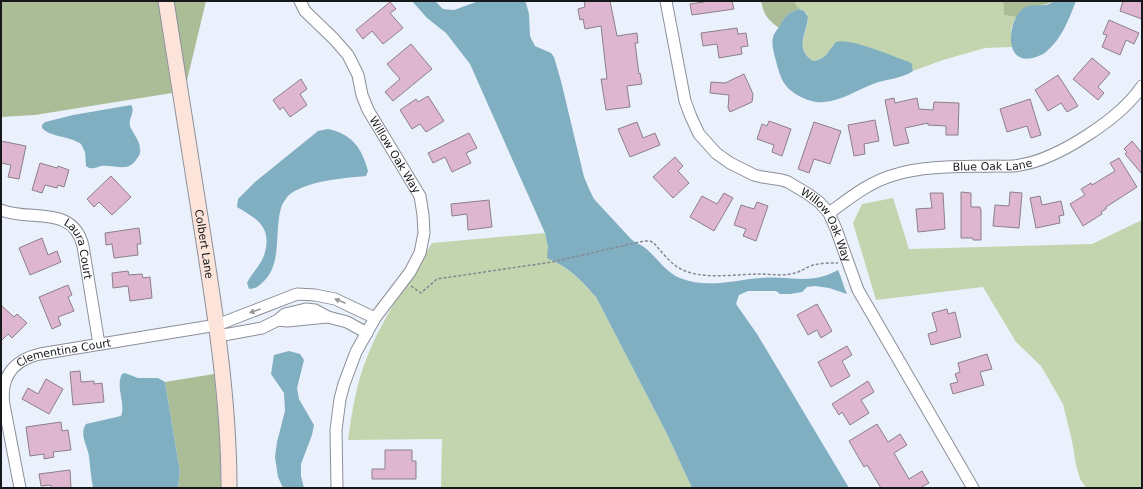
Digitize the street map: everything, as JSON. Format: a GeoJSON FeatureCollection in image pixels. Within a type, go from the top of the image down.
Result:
{"type":"FeatureCollection","features":[{"type":"Feature","properties":{"kind":"street","name":"Colbert Lane"},"geometry":{"type":"LineString","coordinates":[[166,1],[179,96],[217,330],[227,416],[229,488]]}},
{"type":"Feature","properties":{"kind":"street","name":"Willow Oak Way"},"geometry":{"type":"LineString","coordinates":[[300,1],[305,11],[348,55],[358,74],[362,95],[368,110],[420,196],[423,215],[424,233],[420,253],[410,272],[375,318],[350,367],[340,399],[336,430],[337,488]]}},
{"type":"Feature","properties":{"kind":"street","name":"Willow Oak Way"},"geometry":{"type":"LineString","coordinates":[[666,1],[685,100],[693,122],[704,141],[716,153],[743,170],[762,177],[782,180],[800,188],[819,202],[829,212],[858,290],[973,488]]}},
{"type":"Feature","properties":{"kind":"street","name":"Blue Oak Lane"},"geometry":{"type":"LineString","coordinates":[[829,212],[870,184],[894,174],[917,170],[1020,166],[1036,161],[1082,138],[1104,124],[1120,112],[1142,86]]}},
{"type":"Feature","properties":{"kind":"street","name":"Laura Court"},"geometry":{"type":"LineString","coordinates":[[1,210],[13,213],[55,217],[69,224],[77,231],[83,246],[99,344]]}},
{"type":"Feature","properties":{"kind":"street"},"geometry":{"type":"LineString","coordinates":[[217,330],[231,320],[297,294],[315,294],[336,299],[375,318]]}},
{"type":"Feature","properties":{"kind":"street"},"geometry":{"type":"LineString","coordinates":[[217,330],[233,334],[262,328],[278,320],[287,321],[328,317],[347,322],[367,333]]}},
{"type":"Feature","properties":{"kind":"street","name":"Clementina Court"},"geometry":{"type":"LineString","coordinates":[[20,488],[3,398],[3,387],[7,376],[20,362],[34,355],[99,344],[217,330]]}},
{"type":"Feature","properties":{"kind":"path"},"geometry":{"type":"LineString","coordinates":[[403,281],[421,293],[437,279],[552,262],[644,241],[654,243],[675,266],[694,274],[716,276],[790,274],[798,273],[814,265],[847,262]]}},
{"type":"Feature","properties":{"kind":"green space"},"geometry":{"type":"Polygon","coordinates":[[[1,1],[158,1],[172,93],[35,115],[1,117],[1,1]]]}},
{"type":"Feature","properties":{"kind":"green space"},"geometry":{"type":"Polygon","coordinates":[[[172,1],[206,1],[184,93],[172,1]]]}},
{"type":"Feature","properties":{"kind":"green space"},"geometry":{"type":"Polygon","coordinates":[[[761,1],[794,1],[799,9],[786,16],[779,28],[772,22],[763,10],[761,1]]]}},
{"type":"Feature","properties":{"kind":"green space"},"geometry":{"type":"Polygon","coordinates":[[[794,1],[1003,1],[1004,15],[1016,17],[1011,29],[1012,47],[985,48],[943,60],[913,71],[913,68],[833,45],[825,56],[813,61],[806,54],[803,47],[803,39],[808,18],[805,13],[799,9],[794,1]]]}},
{"type":"Feature","properties":{"kind":"green space"},"geometry":{"type":"Polygon","coordinates":[[[1003,1],[1054,1],[1044,5],[1021,10],[1016,17],[1004,15],[1003,1]]]}},
{"type":"Feature","properties":{"kind":"green space"},"geometry":{"type":"Polygon","coordinates":[[[893,198],[909,249],[1092,244],[1142,220],[1142,488],[1086,488],[1080,479],[1076,465],[1063,404],[1041,366],[1016,342],[983,287],[876,300],[853,223],[862,204],[893,198]]]}},
{"type":"Feature","properties":{"kind":"green space"},"geometry":{"type":"Polygon","coordinates":[[[545,233],[548,247],[548,258],[574,274],[596,297],[667,434],[692,488],[441,488],[442,439],[348,440],[357,388],[363,367],[373,342],[432,243],[545,233]]]}},
{"type":"Feature","properties":{"kind":"green space"},"geometry":{"type":"Polygon","coordinates":[[[214,374],[220,437],[221,488],[178,488],[180,472],[165,382],[214,374]]]}},
{"type":"Feature","properties":{"kind":"water"},"geometry":{"type":"Polygon","coordinates":[[[412,1],[435,1],[443,9],[454,10],[479,1],[524,1],[526,3],[529,14],[530,36],[535,46],[551,53],[554,57],[584,177],[594,199],[634,242],[644,247],[675,276],[700,283],[720,283],[772,277],[809,279],[818,278],[838,270],[847,294],[829,288],[815,286],[807,287],[802,292],[790,294],[780,294],[776,291],[748,291],[739,295],[736,304],[757,334],[849,488],[692,488],[667,434],[596,297],[574,274],[547,258],[548,247],[545,233],[470,64],[446,33],[427,18],[412,1]]]}},
{"type":"Feature","properties":{"kind":"water"},"geometry":{"type":"Polygon","coordinates":[[[1054,1],[1076,1],[1071,15],[1057,40],[1039,56],[1024,59],[1017,56],[1013,50],[1011,34],[1016,17],[1020,11],[1029,6],[1046,5],[1054,1]]]}},
{"type":"Feature","properties":{"kind":"water"},"geometry":{"type":"Polygon","coordinates":[[[799,9],[804,11],[808,17],[803,46],[807,56],[813,61],[822,58],[836,42],[842,41],[861,45],[909,62],[912,64],[913,71],[904,76],[878,82],[830,101],[814,102],[797,95],[787,87],[782,79],[772,43],[774,34],[785,18],[789,13],[799,9]]]}},
{"type":"Feature","properties":{"kind":"water"},"geometry":{"type":"Polygon","coordinates":[[[131,105],[133,110],[130,126],[139,143],[140,152],[136,160],[129,166],[101,166],[89,168],[86,166],[85,152],[81,144],[71,139],[50,133],[42,128],[42,125],[45,122],[73,115],[131,105]]]}},
{"type":"Feature","properties":{"kind":"water"},"geometry":{"type":"Polygon","coordinates":[[[328,129],[344,134],[355,143],[363,155],[366,163],[368,171],[366,176],[315,183],[296,190],[289,195],[284,201],[279,217],[277,247],[273,267],[269,276],[258,287],[249,289],[247,283],[264,256],[266,234],[257,220],[237,207],[238,199],[255,182],[318,131],[328,129]]]}},
{"type":"Feature","properties":{"kind":"water"},"geometry":{"type":"Polygon","coordinates":[[[289,351],[300,354],[304,360],[297,388],[299,399],[314,425],[312,435],[301,464],[301,476],[304,488],[283,488],[278,477],[275,457],[277,442],[285,411],[284,393],[271,374],[274,355],[289,351]]]}},
{"type":"Feature","properties":{"kind":"water"},"geometry":{"type":"Polygon","coordinates":[[[125,373],[138,378],[158,378],[165,382],[180,472],[178,488],[93,488],[89,456],[83,436],[84,428],[86,424],[121,416],[122,406],[120,379],[122,374],[125,373]]]}},
{"type":"Feature","properties":{"kind":"building"},"geometry":{"type":"Polygon","coordinates":[[[584,1],[610,1],[617,36],[637,33],[638,43],[635,43],[639,74],[640,73],[642,84],[627,86],[630,107],[606,110],[601,79],[607,79],[601,26],[585,29],[583,19],[580,20],[578,9],[585,7],[584,1]]]}},
{"type":"Feature","properties":{"kind":"building"},"geometry":{"type":"Polygon","coordinates":[[[704,1],[732,1],[734,9],[692,15],[690,4],[704,1]]]}},
{"type":"Feature","properties":{"kind":"building"},"geometry":{"type":"Polygon","coordinates":[[[1123,1],[1142,1],[1142,19],[1120,11],[1123,1]]]}},
{"type":"Feature","properties":{"kind":"building"},"geometry":{"type":"Polygon","coordinates":[[[390,2],[396,9],[390,13],[403,28],[383,44],[372,31],[363,39],[356,30],[390,2]]]}},
{"type":"Feature","properties":{"kind":"building"},"geometry":{"type":"Polygon","coordinates":[[[1109,20],[1139,33],[1134,44],[1126,40],[1120,55],[1102,47],[1107,35],[1103,34],[1109,20]]]}},
{"type":"Feature","properties":{"kind":"building"},"geometry":{"type":"Polygon","coordinates":[[[737,28],[738,34],[746,33],[748,46],[741,47],[742,54],[719,58],[717,44],[703,46],[701,33],[737,28]]]}},
{"type":"Feature","properties":{"kind":"building"},"geometry":{"type":"Polygon","coordinates":[[[411,44],[432,69],[393,101],[385,92],[400,79],[387,64],[411,44]]]}},
{"type":"Feature","properties":{"kind":"building"},"geometry":{"type":"Polygon","coordinates":[[[1092,58],[1110,73],[1098,87],[1104,93],[1098,100],[1073,79],[1092,58]]]}},
{"type":"Feature","properties":{"kind":"building"},"geometry":{"type":"Polygon","coordinates":[[[744,74],[753,94],[752,102],[730,112],[728,108],[729,95],[710,93],[711,82],[725,83],[744,74]]]}},
{"type":"Feature","properties":{"kind":"building"},"geometry":{"type":"Polygon","coordinates":[[[1058,75],[1078,106],[1067,112],[1061,103],[1048,111],[1035,90],[1058,75]]]}},
{"type":"Feature","properties":{"kind":"building"},"geometry":{"type":"Polygon","coordinates":[[[301,79],[307,89],[300,94],[307,105],[290,117],[283,107],[280,110],[273,100],[301,79]]]}},
{"type":"Feature","properties":{"kind":"building"},"geometry":{"type":"Polygon","coordinates":[[[428,96],[444,121],[426,132],[420,124],[412,129],[400,110],[416,99],[418,102],[428,96]]]}},
{"type":"Feature","properties":{"kind":"building"},"geometry":{"type":"Polygon","coordinates":[[[894,98],[895,103],[917,98],[919,109],[933,110],[934,102],[959,103],[958,135],[946,135],[946,126],[928,125],[928,123],[905,128],[909,143],[894,146],[885,100],[894,98]]]}},
{"type":"Feature","properties":{"kind":"building"},"geometry":{"type":"Polygon","coordinates":[[[1030,99],[1041,135],[1031,138],[1027,126],[1007,132],[1000,109],[1030,99]]]}},
{"type":"Feature","properties":{"kind":"building"},"geometry":{"type":"Polygon","coordinates":[[[875,120],[879,141],[864,144],[865,154],[854,156],[848,125],[875,120]]]}},
{"type":"Feature","properties":{"kind":"building"},"geometry":{"type":"Polygon","coordinates":[[[769,121],[791,129],[782,156],[772,152],[774,145],[757,139],[762,124],[767,126],[769,121]]]}},
{"type":"Feature","properties":{"kind":"building"},"geometry":{"type":"Polygon","coordinates":[[[637,122],[643,138],[655,133],[660,145],[630,157],[618,129],[637,122]]]}},
{"type":"Feature","properties":{"kind":"building"},"geometry":{"type":"Polygon","coordinates":[[[814,122],[841,131],[830,164],[814,159],[809,173],[798,169],[814,122]]]}},
{"type":"Feature","properties":{"kind":"building"},"geometry":{"type":"Polygon","coordinates":[[[469,133],[477,148],[466,153],[471,163],[452,172],[445,157],[433,163],[428,153],[469,133]]]}},
{"type":"Feature","properties":{"kind":"building"},"geometry":{"type":"Polygon","coordinates":[[[1,141],[26,146],[19,179],[8,177],[11,165],[1,163],[1,141]]]}},
{"type":"Feature","properties":{"kind":"building"},"geometry":{"type":"Polygon","coordinates":[[[1132,141],[1142,153],[1142,174],[1125,154],[1127,152],[1124,149],[1132,141]]]}},
{"type":"Feature","properties":{"kind":"building"},"geometry":{"type":"Polygon","coordinates":[[[675,157],[683,166],[678,171],[689,183],[673,198],[653,177],[675,157]]]}},
{"type":"Feature","properties":{"kind":"building"},"geometry":{"type":"Polygon","coordinates":[[[1119,158],[1137,187],[1106,207],[1106,209],[1101,212],[1102,214],[1083,226],[1070,204],[1085,195],[1081,189],[1091,183],[1092,185],[1115,171],[1110,163],[1119,158]]]}},
{"type":"Feature","properties":{"kind":"building"},"geometry":{"type":"Polygon","coordinates":[[[40,163],[57,168],[58,166],[69,170],[64,187],[58,185],[57,188],[45,185],[42,193],[32,190],[40,163]]]}},
{"type":"Feature","properties":{"kind":"building"},"geometry":{"type":"Polygon","coordinates":[[[111,176],[131,197],[112,215],[99,202],[94,207],[87,199],[111,176]]]}},
{"type":"Feature","properties":{"kind":"building"},"geometry":{"type":"Polygon","coordinates":[[[961,192],[971,193],[971,207],[980,207],[981,209],[981,240],[961,238],[961,192]]]}},
{"type":"Feature","properties":{"kind":"building"},"geometry":{"type":"Polygon","coordinates":[[[1010,192],[1022,193],[1019,228],[993,226],[995,205],[1009,206],[1010,192]]]}},
{"type":"Feature","properties":{"kind":"building"},"geometry":{"type":"Polygon","coordinates":[[[724,193],[733,198],[714,231],[690,217],[702,196],[717,204],[724,193]]]}},
{"type":"Feature","properties":{"kind":"building"},"geometry":{"type":"Polygon","coordinates":[[[930,193],[943,193],[945,229],[918,232],[916,209],[932,208],[930,193]]]}},
{"type":"Feature","properties":{"kind":"building"},"geometry":{"type":"Polygon","coordinates":[[[1040,196],[1042,205],[1061,201],[1064,215],[1059,216],[1060,223],[1036,228],[1030,198],[1040,196]]]}},
{"type":"Feature","properties":{"kind":"building"},"geometry":{"type":"Polygon","coordinates":[[[489,200],[492,227],[468,230],[467,214],[452,216],[451,204],[489,200]]]}},
{"type":"Feature","properties":{"kind":"building"},"geometry":{"type":"Polygon","coordinates":[[[757,202],[768,206],[756,241],[743,236],[746,229],[734,225],[741,205],[754,209],[757,202]]]}},
{"type":"Feature","properties":{"kind":"building"},"geometry":{"type":"Polygon","coordinates":[[[139,228],[141,244],[137,244],[138,255],[114,258],[112,244],[106,245],[105,233],[139,228]]]}},
{"type":"Feature","properties":{"kind":"building"},"geometry":{"type":"Polygon","coordinates":[[[42,238],[48,255],[57,251],[61,262],[30,275],[19,248],[42,238]]]}},
{"type":"Feature","properties":{"kind":"building"},"geometry":{"type":"Polygon","coordinates":[[[128,271],[129,275],[142,274],[143,278],[150,277],[152,298],[130,301],[128,286],[113,288],[112,273],[128,271]]]}},
{"type":"Feature","properties":{"kind":"building"},"geometry":{"type":"Polygon","coordinates":[[[68,285],[72,295],[68,297],[74,311],[58,317],[61,325],[52,329],[39,297],[68,285]]]}},
{"type":"Feature","properties":{"kind":"building"},"geometry":{"type":"Polygon","coordinates":[[[817,304],[832,331],[821,338],[817,330],[808,335],[797,315],[817,304]]]}},
{"type":"Feature","properties":{"kind":"building"},"geometry":{"type":"Polygon","coordinates":[[[1,305],[14,317],[17,314],[27,323],[12,338],[8,334],[1,341],[1,305]]]}},
{"type":"Feature","properties":{"kind":"building"},"geometry":{"type":"Polygon","coordinates":[[[947,309],[948,314],[955,312],[961,337],[931,345],[928,334],[937,331],[932,313],[947,309]]]}},
{"type":"Feature","properties":{"kind":"building"},"geometry":{"type":"Polygon","coordinates":[[[847,346],[852,355],[842,361],[850,376],[831,387],[818,362],[847,346]]]}},
{"type":"Feature","properties":{"kind":"building"},"geometry":{"type":"Polygon","coordinates":[[[987,354],[992,369],[980,372],[984,385],[953,394],[950,384],[958,382],[955,374],[960,372],[958,363],[987,354]]]}},
{"type":"Feature","properties":{"kind":"building"},"geometry":{"type":"Polygon","coordinates":[[[80,371],[81,382],[94,381],[94,384],[102,383],[104,402],[73,405],[70,372],[80,371]]]}},
{"type":"Feature","properties":{"kind":"building"},"geometry":{"type":"Polygon","coordinates":[[[46,379],[63,389],[49,414],[22,399],[28,388],[38,394],[46,379]]]}},
{"type":"Feature","properties":{"kind":"building"},"geometry":{"type":"Polygon","coordinates":[[[868,381],[874,392],[861,400],[869,413],[850,425],[842,412],[839,415],[832,404],[868,381]]]}},
{"type":"Feature","properties":{"kind":"building"},"geometry":{"type":"Polygon","coordinates":[[[61,422],[62,431],[68,430],[71,450],[53,452],[54,457],[44,459],[44,454],[30,456],[26,427],[61,422]]]}},
{"type":"Feature","properties":{"kind":"building"},"geometry":{"type":"Polygon","coordinates":[[[877,424],[888,442],[900,434],[907,445],[894,453],[909,479],[922,471],[929,483],[920,488],[881,488],[867,465],[864,467],[849,441],[877,424]]]}},
{"type":"Feature","properties":{"kind":"building"},"geometry":{"type":"Polygon","coordinates":[[[385,450],[412,450],[412,461],[416,461],[416,479],[372,479],[372,469],[385,469],[385,450]]]}},
{"type":"Feature","properties":{"kind":"building"},"geometry":{"type":"Polygon","coordinates":[[[70,470],[71,488],[51,488],[51,485],[41,486],[39,474],[70,470]]]}}]}
